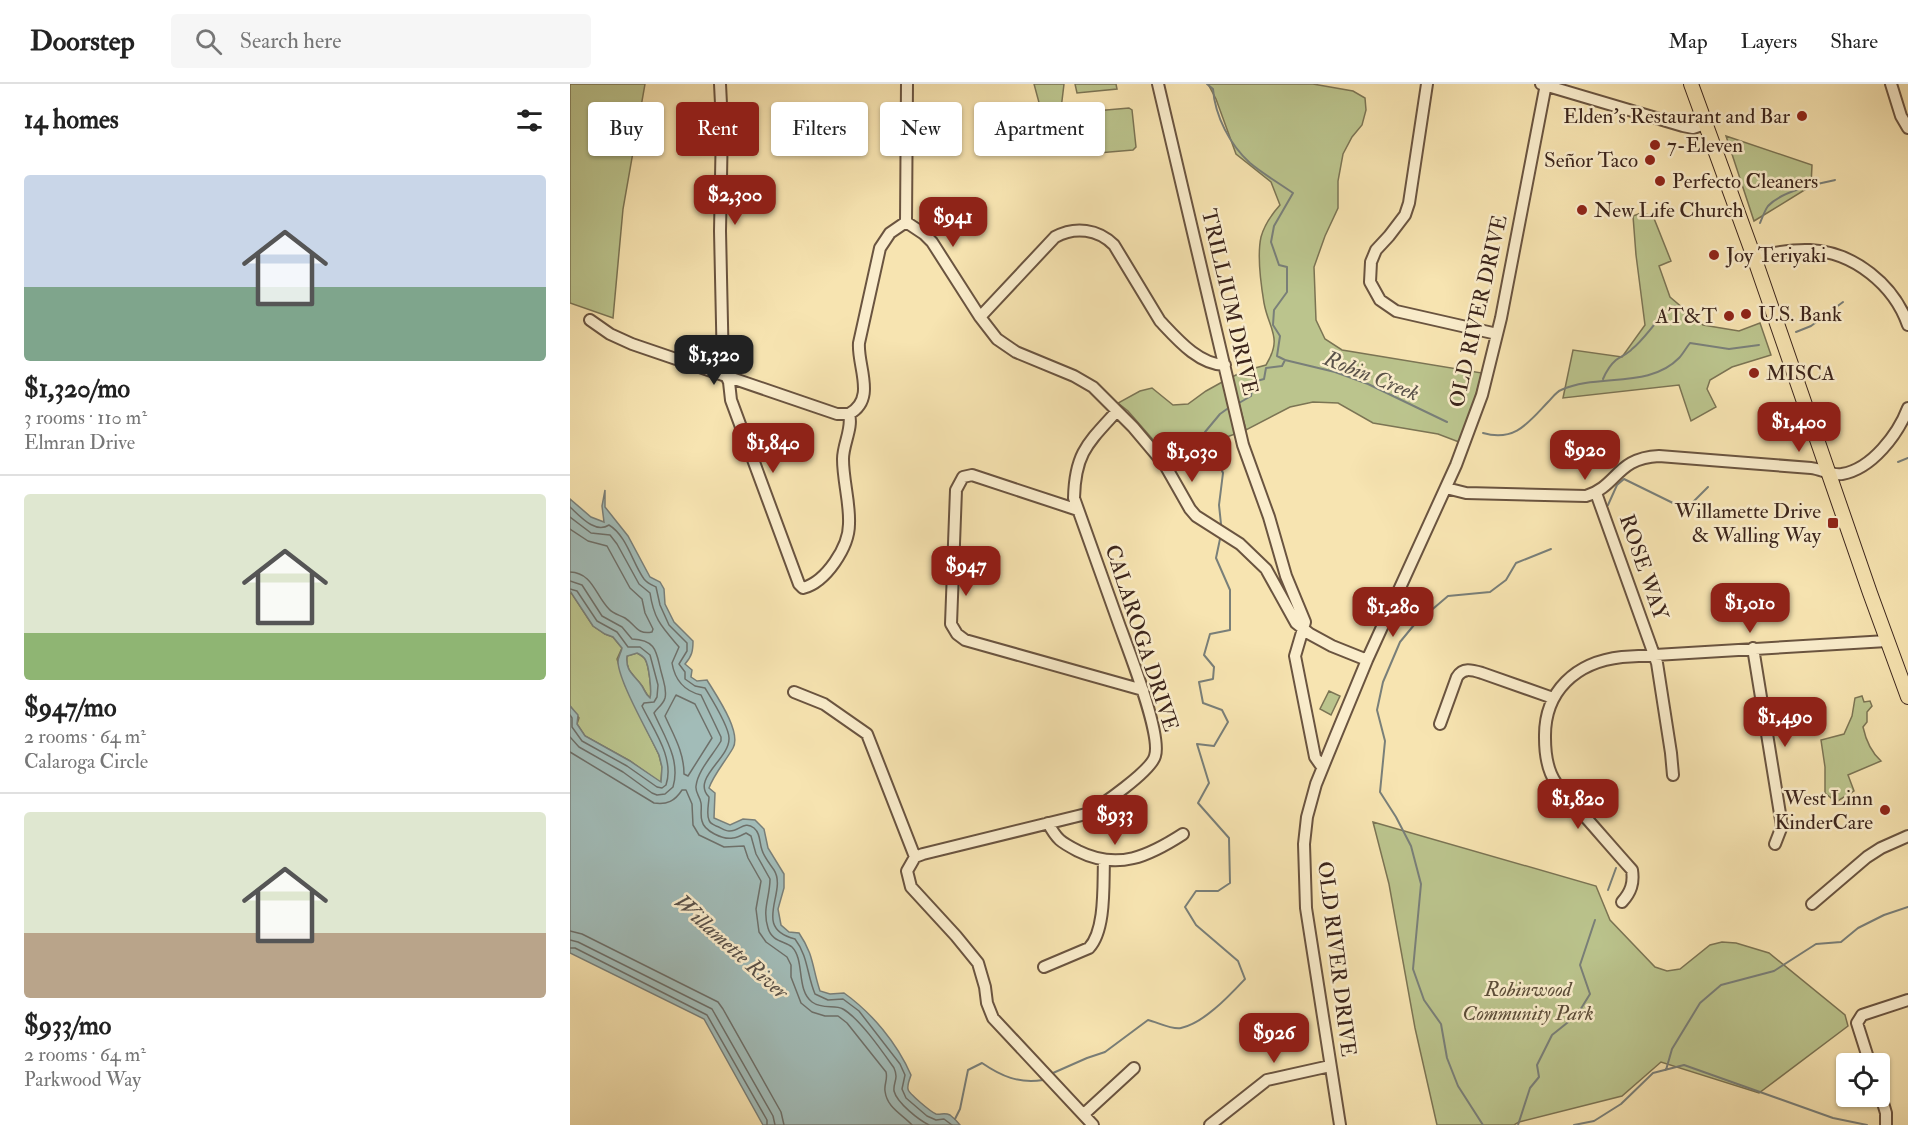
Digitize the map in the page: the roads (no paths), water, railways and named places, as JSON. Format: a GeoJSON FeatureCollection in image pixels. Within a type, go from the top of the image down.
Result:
{"type":"FeatureCollection","features":[{"type":"Feature","properties":{"kind":"main road"},"geometry":{"type":"LineString","coordinates":[[1691,84],[1908,697]]}},
{"type":"Feature","properties":{"kind":"street"},"geometry":{"type":"LineString","coordinates":[[720,84],[723,369],[729,382],[731,400],[795,575],[802,588],[806,588],[828,572],[837,559],[849,528],[843,456],[851,421],[849,414]]}},
{"type":"Feature","properties":{"kind":"street"},"geometry":{"type":"LineString","coordinates":[[906,222],[907,84]]}},
{"type":"Feature","properties":{"kind":"street","name":"TRILLIUM DRIVE"},"geometry":{"type":"LineString","coordinates":[[1158,84],[1243,445],[1269,517],[1286,576],[1305,622],[1294,656],[1315,757],[1322,767]]}},
{"type":"Feature","properties":{"kind":"street"},"geometry":{"type":"LineString","coordinates":[[1426,84],[1409,204],[1405,215],[1373,255],[1370,282],[1380,300],[1396,311],[1497,334]]}},
{"type":"Feature","properties":{"kind":"street"},"geometry":{"type":"LineString","coordinates":[[1892,84],[1908,128]]}},
{"type":"Feature","properties":{"kind":"street"},"geometry":{"type":"LineString","coordinates":[[1544,85],[1683,126],[1693,128],[1705,124]]}},
{"type":"Feature","properties":{"kind":"street","name":"OLD RIVER DRIVE"},"geometry":{"type":"LineString","coordinates":[[1340,1125],[1307,918],[1304,844],[1307,817],[1322,767],[1367,660],[1446,488],[1482,395],[1497,334],[1544,85]]}},
{"type":"Feature","properties":{"kind":"street"},"geometry":{"type":"LineString","coordinates":[[590,320],[624,341],[837,414],[849,414],[858,406],[863,395],[865,382],[859,358],[859,343],[880,250],[890,233],[906,222]]}},
{"type":"Feature","properties":{"kind":"street"},"geometry":{"type":"LineString","coordinates":[[906,222],[932,242],[980,317],[997,339],[1010,349],[1080,379],[1093,387],[1118,411],[1166,465],[1196,516],[1240,544],[1266,569],[1292,619],[1302,629],[1342,651],[1367,660]]}},
{"type":"Feature","properties":{"kind":"street"},"geometry":{"type":"LineString","coordinates":[[980,317],[1055,237],[1066,231],[1092,231],[1114,245],[1160,321],[1170,332],[1202,359],[1214,364],[1225,365]]}},
{"type":"Feature","properties":{"kind":"street"},"geometry":{"type":"LineString","coordinates":[[1754,257],[1808,249],[1847,259],[1882,283],[1899,304],[1908,326]]}},
{"type":"Feature","properties":{"kind":"street"},"geometry":{"type":"LineString","coordinates":[[1446,488],[1466,493],[1572,497],[1596,493],[1625,466],[1648,456],[1814,468],[1841,475],[1872,458],[1890,440],[1908,408]]}},
{"type":"Feature","properties":{"kind":"street","name":"CALAROGA DRIVE"},"geometry":{"type":"LineString","coordinates":[[915,857],[1077,817],[1093,810],[1141,775],[1152,763],[1157,746],[1143,690],[1074,498],[1076,469],[1079,460],[1093,438],[1118,411]]}},
{"type":"Feature","properties":{"kind":"street"},"geometry":{"type":"LineString","coordinates":[[1078,510],[972,475],[963,477],[956,490],[951,624],[957,634],[965,640],[1143,690]]}},
{"type":"Feature","properties":{"kind":"street","name":"ROSE WAY"},"geometry":{"type":"LineString","coordinates":[[1596,493],[1658,666],[1673,775]]}},
{"type":"Feature","properties":{"kind":"street"},"geometry":{"type":"LineString","coordinates":[[1622,902],[1630,894],[1632,870],[1557,784],[1551,773],[1545,751],[1548,711],[1553,698],[1570,677],[1585,667],[1616,657],[1887,641]]}},
{"type":"Feature","properties":{"kind":"street"},"geometry":{"type":"LineString","coordinates":[[1753,648],[1782,826],[1775,844]]}},
{"type":"Feature","properties":{"kind":"street"},"geometry":{"type":"LineString","coordinates":[[1440,724],[1456,677],[1466,670],[1472,669],[1553,698]]}},
{"type":"Feature","properties":{"kind":"street"},"geometry":{"type":"LineString","coordinates":[[794,692],[824,704],[867,734],[915,857],[908,872],[911,887],[978,963],[986,987],[987,1003],[993,1018],[1093,1125]]}},
{"type":"Feature","properties":{"kind":"street"},"geometry":{"type":"LineString","coordinates":[[1048,823],[1056,838],[1089,856],[1104,860],[1148,855],[1183,834]]}},
{"type":"Feature","properties":{"kind":"street"},"geometry":{"type":"LineString","coordinates":[[1812,904],[1864,859],[1881,848],[1908,837]]}},
{"type":"Feature","properties":{"kind":"street"},"geometry":{"type":"LineString","coordinates":[[1044,967],[1089,948],[1095,942],[1100,922],[1104,860]]}},
{"type":"Feature","properties":{"kind":"street"},"geometry":{"type":"LineString","coordinates":[[1867,1053],[1857,1023],[1862,1015],[1908,1000]]}},
{"type":"Feature","properties":{"kind":"street"},"geometry":{"type":"LineString","coordinates":[[1210,1125],[1267,1080],[1330,1066]]}},
{"type":"Feature","properties":{"kind":"street"},"geometry":{"type":"LineString","coordinates":[[1084,1114],[1134,1068]]}},
{"type":"Feature","properties":{"kind":"street"},"geometry":{"type":"LineString","coordinates":[[1884,1107],[1886,1125]]}},
{"type":"Feature","properties":{"kind":"water","name":"Willamette River"},"geometry":{"type":"Polygon","coordinates":[[[605,490],[605,507],[628,536],[650,577],[660,582],[664,589],[665,604],[674,622],[693,641],[692,653],[685,664],[692,670],[691,677],[697,681],[707,680],[731,723],[735,741],[733,748],[709,788],[715,793],[714,818],[730,825],[743,819],[755,820],[764,829],[768,848],[784,874],[784,888],[778,909],[781,925],[789,932],[799,933],[804,941],[820,991],[830,994],[844,993],[864,1010],[899,1052],[911,1075],[909,1091],[933,1113],[950,1115],[960,1125],[763,1125],[704,1019],[570,953],[570,706],[578,715],[577,724],[585,736],[630,761],[661,782],[662,767],[659,755],[623,682],[618,660],[622,648],[613,637],[593,626],[570,591],[570,499],[591,517],[604,522],[602,506],[605,490]],[[637,653],[627,656],[628,666],[650,698],[648,667],[643,656],[637,653]]]}},
{"type":"Feature","properties":{"kind":"waterway"},"geometry":{"type":"LineString","coordinates":[[1207,84],[1213,89],[1220,120],[1236,148],[1255,167],[1293,193],[1274,226],[1271,242],[1279,265],[1287,267],[1287,292],[1274,310],[1273,325],[1280,336],[1277,356],[1285,360],[1282,366],[1266,368],[1264,379],[1253,382],[1251,396],[1239,403]]}},
{"type":"Feature","properties":{"kind":"waterway"},"geometry":{"type":"LineString","coordinates":[[1760,223],[1768,206],[1782,196],[1835,180]]}},
{"type":"Feature","properties":{"kind":"waterway","name":"Robin Creek"},"geometry":{"type":"LineString","coordinates":[[1796,332],[1811,326],[1843,302]]}},
{"type":"Feature","properties":{"kind":"waterway"},"geometry":{"type":"LineString","coordinates":[[1603,379],[1614,362],[1630,351],[1663,315],[1675,306]]}},
{"type":"Feature","properties":{"kind":"waterway","name":"Robin Creek"},"geometry":{"type":"LineString","coordinates":[[1483,433],[1504,435],[1520,429],[1556,394],[1575,385],[1638,377],[1667,368],[1679,358],[1690,343],[1729,349],[1759,345]]}},
{"type":"Feature","properties":{"kind":"waterway","name":"Robin Creek"},"geometry":{"type":"LineString","coordinates":[[1285,360],[1335,372],[1368,384],[1447,422]]}},
{"type":"Feature","properties":{"kind":"waterway"},"geometry":{"type":"LineString","coordinates":[[1221,524],[1219,505],[1223,473],[1205,432],[1227,409]]}},
{"type":"Feature","properties":{"kind":"waterway"},"geometry":{"type":"LineString","coordinates":[[1898,462],[1908,458]]}},
{"type":"Feature","properties":{"kind":"waterway"},"geometry":{"type":"LineString","coordinates":[[1608,505],[1617,485],[1624,479],[1677,505],[1692,503],[1708,487]]}},
{"type":"Feature","properties":{"kind":"waterway"},"geometry":{"type":"LineString","coordinates":[[1053,1073],[1105,1052],[1148,1020],[1173,1028],[1190,1025],[1216,1008],[1245,979],[1238,961],[1196,925],[1185,907],[1196,891],[1218,891],[1230,883],[1229,838],[1198,803],[1209,783],[1197,744],[1214,746],[1228,722],[1222,710],[1203,703],[1199,682],[1213,679],[1214,667],[1204,655],[1210,634],[1230,630],[1230,590],[1216,558],[1220,539]]}},
{"type":"Feature","properties":{"kind":"waterway"},"geometry":{"type":"LineString","coordinates":[[1483,1125],[1458,1086],[1447,1058],[1441,1024],[1424,1000],[1413,969],[1421,884],[1411,846],[1380,792],[1385,741],[1377,710],[1383,682],[1400,642],[1414,625],[1448,596],[1490,592],[1506,580],[1516,563],[1551,549]]}},
{"type":"Feature","properties":{"kind":"waterway"},"geometry":{"type":"LineString","coordinates":[[1608,890],[1616,868]]}},
{"type":"Feature","properties":{"kind":"waterway"},"geometry":{"type":"LineString","coordinates":[[1666,1070],[1672,1049],[1700,1003],[1721,985],[1774,971],[1816,944],[1841,942],[1858,928],[1884,915],[1908,907]]}},
{"type":"Feature","properties":{"kind":"waterway"},"geometry":{"type":"LineString","coordinates":[[1518,1125],[1530,1088],[1539,1077],[1537,1065],[1552,1035],[1577,1015],[1590,994],[1580,965],[1595,920]]}},
{"type":"Feature","properties":{"kind":"waterway"},"geometry":{"type":"LineString","coordinates":[[955,1119],[960,1109],[968,1070],[982,1063],[996,1072],[1018,1080],[1043,1080]]}},
{"type":"Feature","properties":{"kind":"waterway"},"geometry":{"type":"LineString","coordinates":[[1574,1125],[1594,1121],[1621,1104],[1653,1073],[1684,1065],[1833,1118],[1867,1125]]}},
{"type":"Feature","properties":{"kind":"place","name":"Elden's Restaurant and Bar"},"geometry":{"type":"Point","coordinates":[1802,116]}},
{"type":"Feature","properties":{"kind":"place","name":"7-Eleven"},"geometry":{"type":"Point","coordinates":[1655,145]}},
{"type":"Feature","properties":{"kind":"place","name":"Señor Taco"},"geometry":{"type":"Point","coordinates":[1650,160]}},
{"type":"Feature","properties":{"kind":"place","name":"Perfecto Cleaners"},"geometry":{"type":"Point","coordinates":[1660,181]}},
{"type":"Feature","properties":{"kind":"place","name":"New Life Church"},"geometry":{"type":"Point","coordinates":[1582,210]}},
{"type":"Feature","properties":{"kind":"place","name":"Joy Teriyaki"},"geometry":{"type":"Point","coordinates":[1714,255]}},
{"type":"Feature","properties":{"kind":"place","name":"U.S. Bank"},"geometry":{"type":"Point","coordinates":[1746,314]}},
{"type":"Feature","properties":{"kind":"place","name":"AT&T"},"geometry":{"type":"Point","coordinates":[1729,316]}},
{"type":"Feature","properties":{"kind":"place","name":"MISCA"},"geometry":{"type":"Point","coordinates":[1754,373]}},
{"type":"Feature","properties":{"kind":"place","name":"Willamette Drive & Walling Way"},"geometry":{"type":"Point","coordinates":[1833,523]}},
{"type":"Feature","properties":{"kind":"place","name":"West Linn KinderCare"},"geometry":{"type":"Point","coordinates":[1885,810]}},
{"type":"Feature","properties":{"kind":"park label","name":"Robinwood Community Park"},"geometry":{"type":"Point","coordinates":[1528,1001]}}]}
